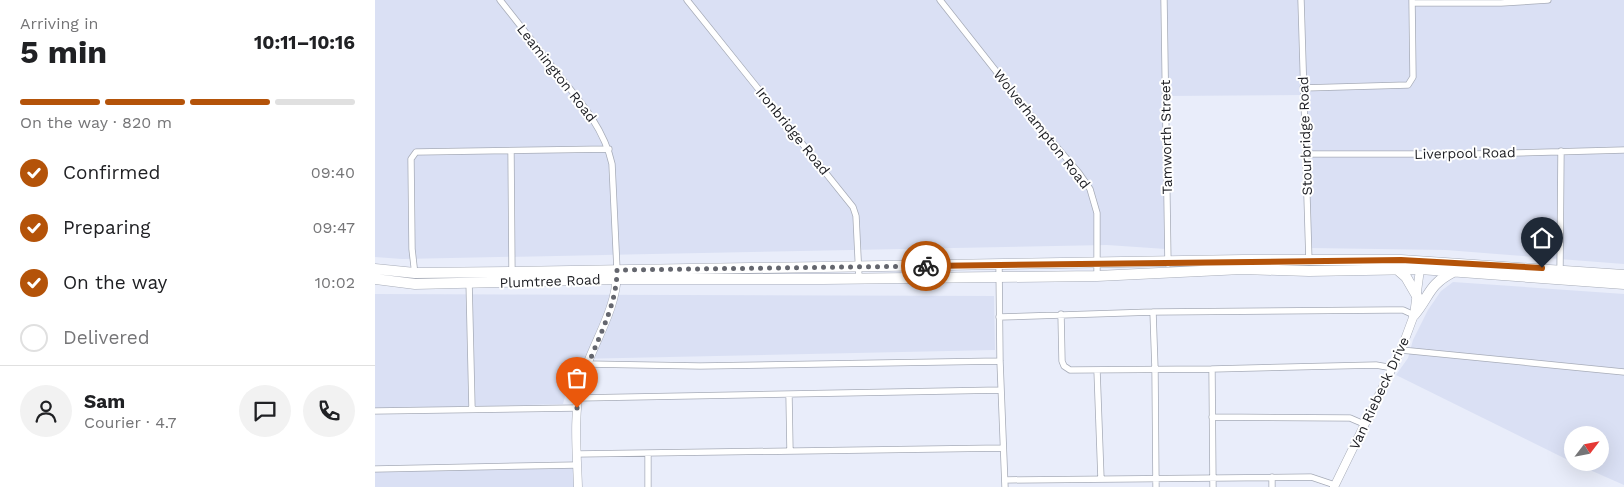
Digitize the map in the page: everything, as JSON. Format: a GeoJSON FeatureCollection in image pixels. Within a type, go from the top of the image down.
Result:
{"type":"FeatureCollection","features":[{"type":"Feature","properties":{"kind":"highway","name":"Plumtree Road"},"geometry":{"type":"LineString","coordinates":[[617,274],[859,278],[1097,276],[1401,260],[1435,261],[1560,274],[1624,284]]}},
{"type":"Feature","properties":{"kind":"highway"},"geometry":{"type":"LineString","coordinates":[[1401,260],[1420,269],[1435,261]]}},
{"type":"Feature","properties":{"kind":"highway","name":"Plumtree Road"},"geometry":{"type":"LineString","coordinates":[[375,269],[469,277],[512,278],[859,266],[1168,262],[1398,270],[1420,269],[1453,272],[1624,275]]}},
{"type":"Feature","properties":{"kind":"highway"},"geometry":{"type":"LineString","coordinates":[[1398,270],[1407,277],[1417,296]]}},
{"type":"Feature","properties":{"kind":"highway"},"geometry":{"type":"LineString","coordinates":[[1414,315],[1421,308],[1435,284],[1453,272]]}},
{"type":"Feature","properties":{"kind":"highway","name":"Plumtree Road"},"geometry":{"type":"LineString","coordinates":[[375,279],[415,284],[469,277]]}},
{"type":"Feature","properties":{"kind":"street","name":"Leamington Road"},"geometry":{"type":"LineString","coordinates":[[500,0],[588,111],[603,134],[612,164],[617,274]]}},
{"type":"Feature","properties":{"kind":"street","name":"Ironbridge Road"},"geometry":{"type":"LineString","coordinates":[[687,0],[853,207],[856,216],[859,278]]}},
{"type":"Feature","properties":{"kind":"street","name":"Wolverhampton Road"},"geometry":{"type":"LineString","coordinates":[[940,0],[1090,189],[1097,214],[1097,276]]}},
{"type":"Feature","properties":{"kind":"street","name":"Tamworth Street"},"geometry":{"type":"LineString","coordinates":[[1164,0],[1168,273]]}},
{"type":"Feature","properties":{"kind":"street","name":"Stourbridge Road"},"geometry":{"type":"LineString","coordinates":[[1301,0],[1309,266]]}},
{"type":"Feature","properties":{"kind":"street"},"geometry":{"type":"LineString","coordinates":[[1303,88],[1408,85],[1413,77],[1412,2],[1501,3],[1548,0]]}},
{"type":"Feature","properties":{"kind":"street"},"geometry":{"type":"LineString","coordinates":[[415,284],[412,249],[411,159],[413,154],[418,151],[609,149]]}},
{"type":"Feature","properties":{"kind":"street","name":"Liverpool Road"},"geometry":{"type":"LineString","coordinates":[[1305,154],[1624,150]]}},
{"type":"Feature","properties":{"kind":"street"},"geometry":{"type":"LineString","coordinates":[[511,151],[512,278]]}},
{"type":"Feature","properties":{"kind":"street"},"geometry":{"type":"LineString","coordinates":[[1560,274],[1561,151]]}},
{"type":"Feature","properties":{"kind":"street"},"geometry":{"type":"LineString","coordinates":[[999,265],[1000,361],[1005,487]]}},
{"type":"Feature","properties":{"kind":"street","name":"Van Riebeck Drive"},"geometry":{"type":"LineString","coordinates":[[1334,486],[1401,350],[1414,315],[1420,269]]}},
{"type":"Feature","properties":{"kind":"street"},"geometry":{"type":"LineString","coordinates":[[578,487],[578,398],[587,364],[610,309],[617,274]]}},
{"type":"Feature","properties":{"kind":"street"},"geometry":{"type":"LineString","coordinates":[[469,277],[472,409]]}},
{"type":"Feature","properties":{"kind":"street"},"geometry":{"type":"LineString","coordinates":[[999,317],[1153,312],[1390,310],[1403,310],[1414,315]]}},
{"type":"Feature","properties":{"kind":"street"},"geometry":{"type":"LineString","coordinates":[[1153,312],[1156,487]]}},
{"type":"Feature","properties":{"kind":"street"},"geometry":{"type":"LineString","coordinates":[[1061,314],[1062,364],[1070,370],[1376,365],[1393,368]]}},
{"type":"Feature","properties":{"kind":"street"},"geometry":{"type":"LineString","coordinates":[[1401,350],[1624,372]]}},
{"type":"Feature","properties":{"kind":"street"},"geometry":{"type":"LineString","coordinates":[[587,364],[700,366],[1000,361]]}},
{"type":"Feature","properties":{"kind":"street"},"geometry":{"type":"LineString","coordinates":[[1212,369],[1213,487]]}},
{"type":"Feature","properties":{"kind":"street"},"geometry":{"type":"LineString","coordinates":[[1097,370],[1101,479]]}},
{"type":"Feature","properties":{"kind":"street"},"geometry":{"type":"LineString","coordinates":[[578,398],[1001,390]]}},
{"type":"Feature","properties":{"kind":"street"},"geometry":{"type":"LineString","coordinates":[[789,395],[790,451]]}},
{"type":"Feature","properties":{"kind":"street"},"geometry":{"type":"LineString","coordinates":[[375,411],[577,408]]}},
{"type":"Feature","properties":{"kind":"street"},"geometry":{"type":"LineString","coordinates":[[1212,417],[1349,418],[1364,424]]}},
{"type":"Feature","properties":{"kind":"street"},"geometry":{"type":"LineString","coordinates":[[577,454],[1003,448]]}},
{"type":"Feature","properties":{"kind":"street"},"geometry":{"type":"LineString","coordinates":[[648,453],[648,487]]}},
{"type":"Feature","properties":{"kind":"street"},"geometry":{"type":"LineString","coordinates":[[375,469],[577,465]]}},
{"type":"Feature","properties":{"kind":"street"},"geometry":{"type":"LineString","coordinates":[[1272,477],[1272,487]]}},
{"type":"Feature","properties":{"kind":"street"},"geometry":{"type":"LineString","coordinates":[[1005,480],[1311,477],[1334,486]]}},
{"type":"Feature","properties":{"kind":"shaded area"},"geometry":{"type":"Polygon","coordinates":[[[375,0],[1624,0],[1624,264],[1446,250],[1310,248],[1305,95],[1164,96],[1166,249],[1107,245],[402,259],[375,257],[375,0]]]}},
{"type":"Feature","properties":{"kind":"shaded area"},"geometry":{"type":"Polygon","coordinates":[[[1453,282],[1624,294],[1624,485],[1592,471],[1609,471],[1609,426],[1564,426],[1564,458],[1396,375],[1408,358],[1413,340],[1428,310],[1441,291],[1453,282]]]}},
{"type":"Feature","properties":{"kind":"shaded area"},"geometry":{"type":"Polygon","coordinates":[[[375,294],[994,296],[995,350],[575,359],[563,404],[375,409],[375,294]]]}},
{"type":"Feature","properties":{"kind":"shaded area"},"geometry":{"type":"Polygon","coordinates":[[[574,467],[574,487],[375,487],[375,470],[574,467]]]}},
{"type":"Feature","properties":{"kind":"way so far"},"geometry":{"type":"LineString","coordinates":[[577,408],[587,364],[610,309],[617,279],[617,270],[926,266]]}},
{"type":"Feature","properties":{"kind":"route"},"geometry":{"type":"LineString","coordinates":[[926,266],[1243,260],[1401,260],[1542,268]]}}]}
